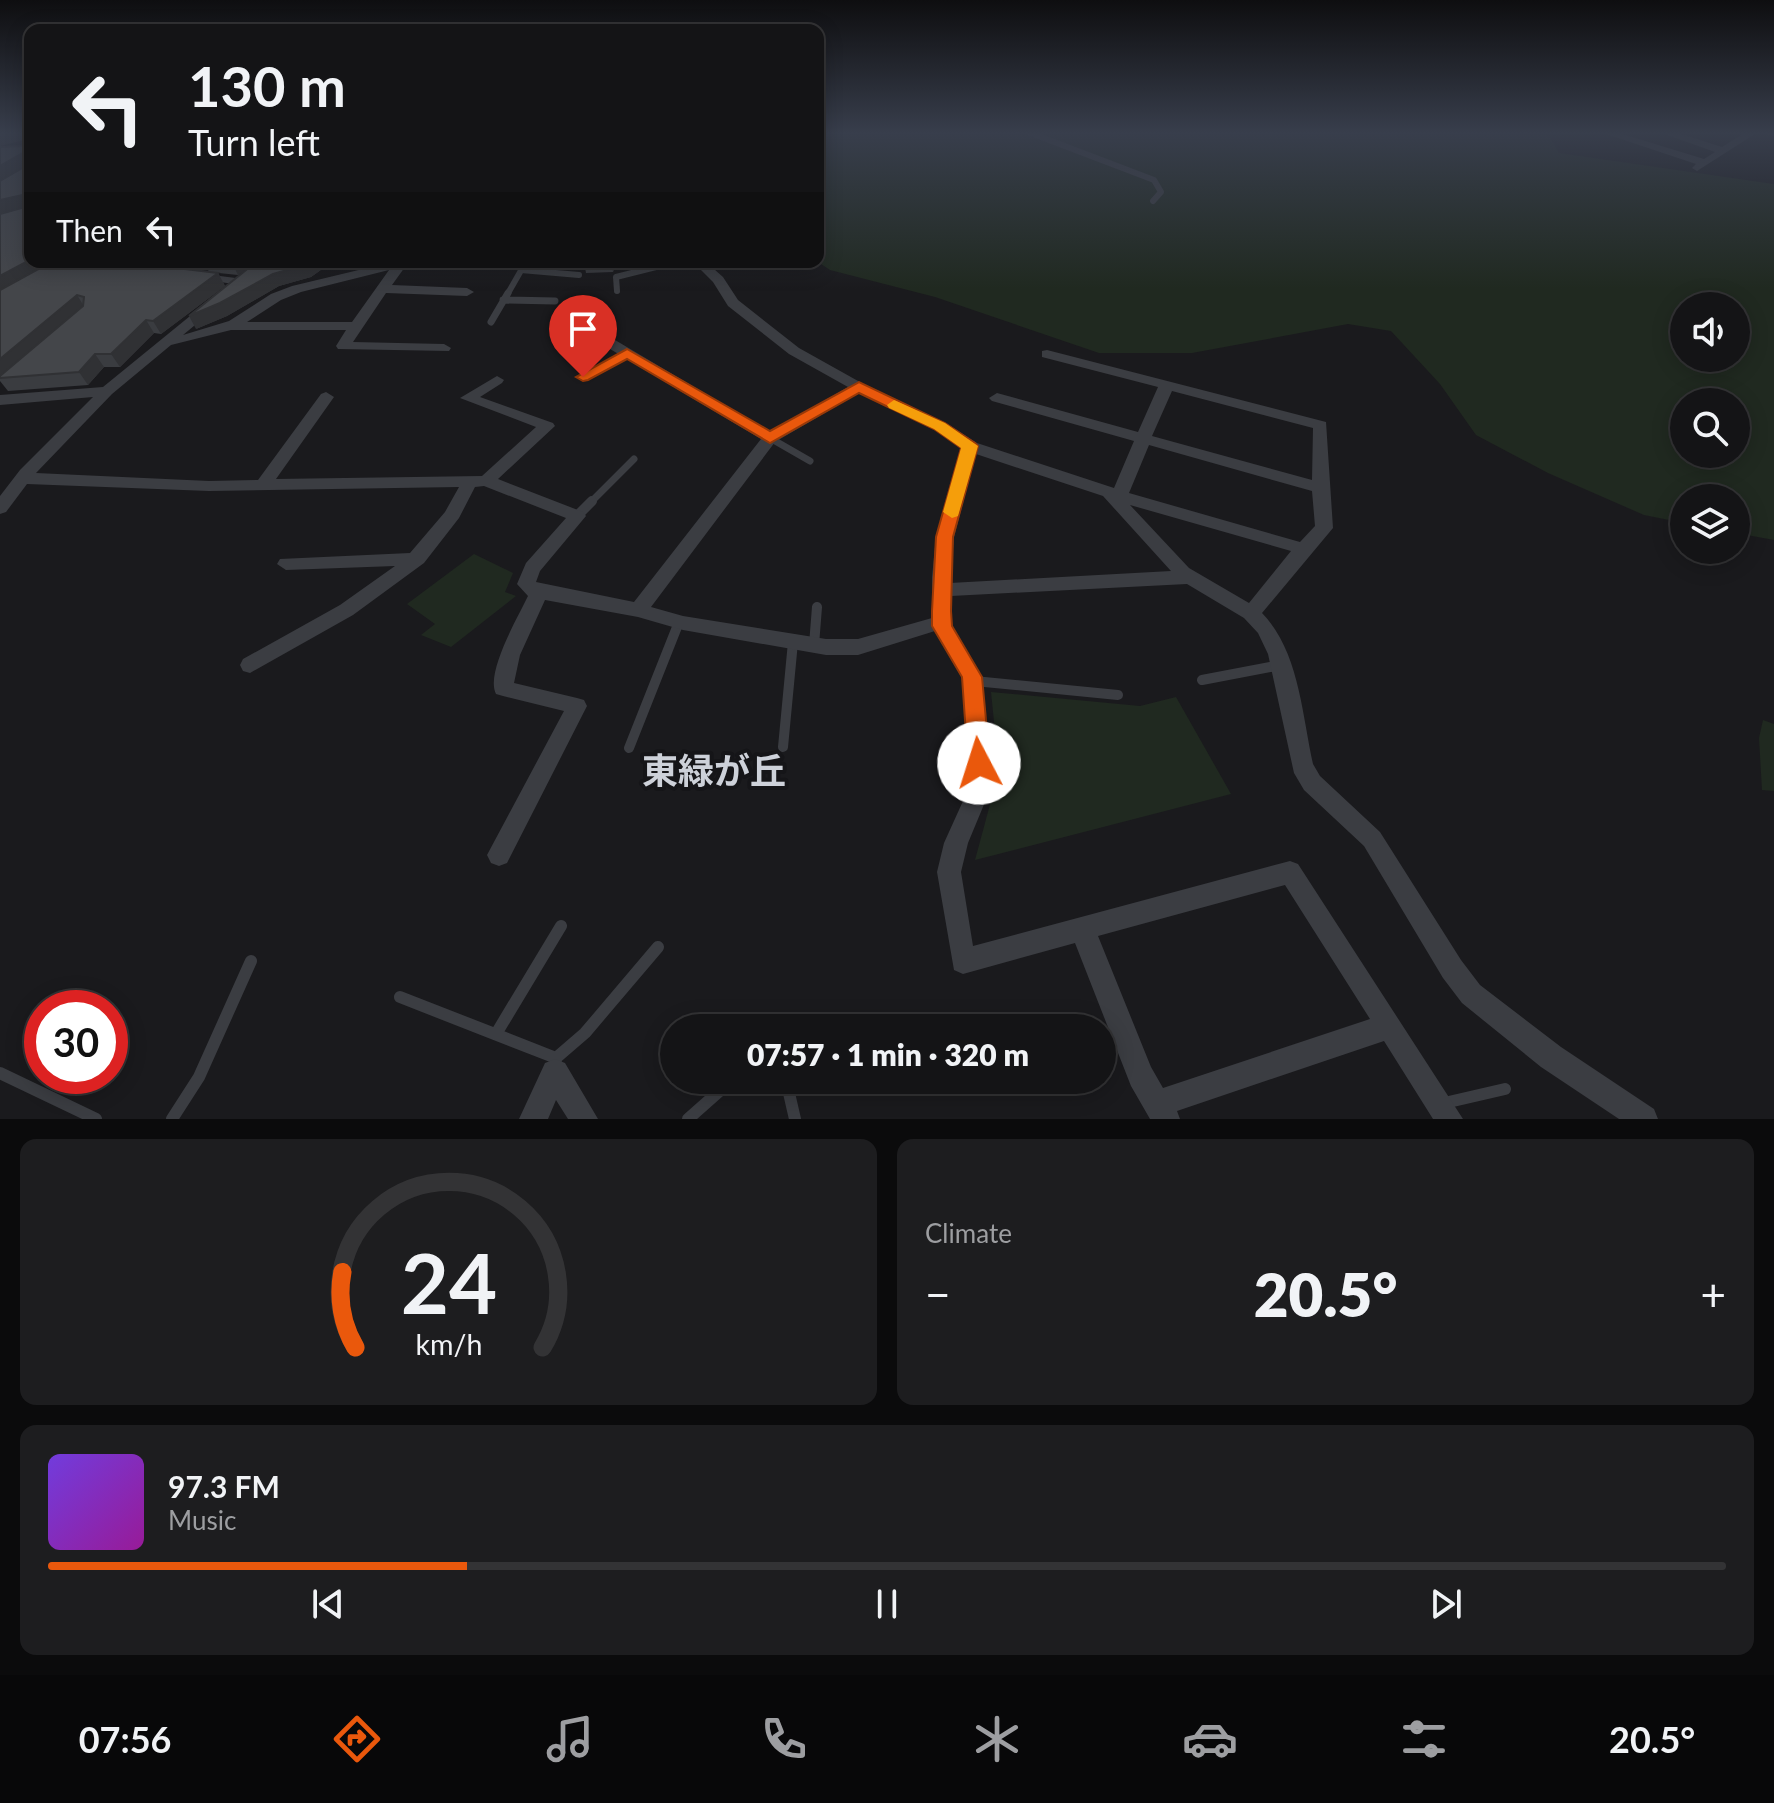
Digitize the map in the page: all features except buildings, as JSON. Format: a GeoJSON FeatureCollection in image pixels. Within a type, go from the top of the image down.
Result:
{"type":"FeatureCollection","features":[{"type":"Feature","properties":{"kind":"street"},"geometry":{"type":"LineString","coordinates":[[165,342],[188,339],[231,326],[284,293],[314,283],[384,268]]}},
{"type":"Feature","properties":{"kind":"street"},"geometry":{"type":"LineString","coordinates":[[400,268],[343,346],[444,348]]}},
{"type":"Feature","properties":{"kind":"street"},"geometry":{"type":"LineString","coordinates":[[705,268],[718,280],[733,303],[761,322],[779,341],[859,387],[940,426],[970,446],[1113,494],[1304,549]]}},
{"type":"Feature","properties":{"kind":"street"},"geometry":{"type":"LineString","coordinates":[[0,508],[23,478],[107,391],[247,279]]}},
{"type":"Feature","properties":{"kind":"street"},"geometry":{"type":"LineString","coordinates":[[382,289],[467,292]]}},
{"type":"Feature","properties":{"kind":"street"},"geometry":{"type":"LineString","coordinates":[[231,326],[356,326]]}},
{"type":"Feature","properties":{"kind":"street"},"geometry":{"type":"LineString","coordinates":[[605,340],[770,438]]}},
{"type":"Feature","properties":{"kind":"street"},"geometry":{"type":"LineString","coordinates":[[1047,354],[1321,425],[1320,488],[1324,528],[1251,613]]}},
{"type":"Feature","properties":{"kind":"street"},"geometry":{"type":"LineString","coordinates":[[250,665],[388,582],[418,559],[478,481],[547,426],[468,398],[497,380]]}},
{"type":"Feature","properties":{"kind":"street"},"geometry":{"type":"LineString","coordinates":[[1113,494],[1167,384]]}},
{"type":"Feature","properties":{"kind":"street"},"geometry":{"type":"LineString","coordinates":[[638,610],[770,438],[859,387]]}},
{"type":"Feature","properties":{"kind":"street"},"geometry":{"type":"LineString","coordinates":[[0,400],[107,391]]}},
{"type":"Feature","properties":{"kind":"street"},"geometry":{"type":"LineString","coordinates":[[263,485],[326,397]]}},
{"type":"Feature","properties":{"kind":"street"},"geometry":{"type":"LineString","coordinates":[[997,398],[1320,488]]}},
{"type":"Feature","properties":{"kind":"street"},"geometry":{"type":"LineString","coordinates":[[970,446],[945,537],[941,590],[942,622],[972,681],[979,790],[956,843],[949,872],[963,961],[1290,872],[1445,1111]]}},
{"type":"Feature","properties":{"kind":"street"},"geometry":{"type":"LineString","coordinates":[[23,478],[209,486],[478,481],[577,516],[532,568],[526,584],[539,592],[638,610],[679,622],[814,645],[858,647],[942,622]]}},
{"type":"Feature","properties":{"kind":"street"},"geometry":{"type":"LineString","coordinates":[[1113,494],[1167,559],[1189,577],[1251,613],[1266,629],[1281,665],[1302,766],[1312,783],[1372,839],[1452,969],[1471,994],[1551,1057],[1644,1119]]}},
{"type":"Feature","properties":{"kind":"street"},"geometry":{"type":"LineString","coordinates":[[286,564],[418,559]]}},
{"type":"Feature","properties":{"kind":"street"},"geometry":{"type":"LineString","coordinates":[[941,590],[1189,577]]}},
{"type":"Feature","properties":{"kind":"street"},"geometry":{"type":"LineString","coordinates":[[499,855],[577,706],[503,688],[510,655],[539,592]]}},
{"type":"Feature","properties":{"kind":"street"},"geometry":{"type":"LineString","coordinates":[[1082,928],[1141,1076],[1161,1111],[1389,1026]]}},
{"type":"Feature","properties":{"kind":"street"},"geometry":{"type":"LineString","coordinates":[[533,1119],[556,1065]]}},
{"type":"Feature","properties":{"kind":"street"},"geometry":{"type":"LineString","coordinates":[[556,1065],[584,1119]]}},
{"type":"Feature","properties":{"kind":"lane"},"geometry":{"type":"LineString","coordinates":[[1153,201],[1161,192],[1156,184]]}},
{"type":"Feature","properties":{"kind":"lane"},"geometry":{"type":"LineString","coordinates":[[617,291],[616,277],[652,268]]}},
{"type":"Feature","properties":{"kind":"lane"},"geometry":{"type":"LineString","coordinates":[[491,322],[521,270],[579,275]]}},
{"type":"Feature","properties":{"kind":"lane"},"geometry":{"type":"LineString","coordinates":[[205,278],[247,279]]}},
{"type":"Feature","properties":{"kind":"lane"},"geometry":{"type":"LineString","coordinates":[[503,300],[555,301]]}},
{"type":"Feature","properties":{"kind":"lane"},"geometry":{"type":"LineString","coordinates":[[583,377],[627,353]]}},
{"type":"Feature","properties":{"kind":"lane"},"geometry":{"type":"LineString","coordinates":[[770,438],[810,461]]}},
{"type":"Feature","properties":{"kind":"lane"},"geometry":{"type":"LineString","coordinates":[[577,516],[634,459]]}},
{"type":"Feature","properties":{"kind":"lane"},"geometry":{"type":"LineString","coordinates":[[814,645],[817,607]]}},
{"type":"Feature","properties":{"kind":"lane"},"geometry":{"type":"LineString","coordinates":[[629,748],[679,622]]}},
{"type":"Feature","properties":{"kind":"lane"},"geometry":{"type":"LineString","coordinates":[[783,747],[793,642]]}},
{"type":"Feature","properties":{"kind":"lane"},"geometry":{"type":"LineString","coordinates":[[1202,680],[1281,665]]}},
{"type":"Feature","properties":{"kind":"lane"},"geometry":{"type":"LineString","coordinates":[[972,681],[1118,695]]}},
{"type":"Feature","properties":{"kind":"lane"},"geometry":{"type":"LineString","coordinates":[[496,1034],[561,926]]}},
{"type":"Feature","properties":{"kind":"lane"},"geometry":{"type":"LineString","coordinates":[[400,997],[496,1034],[556,1065],[658,947]]}},
{"type":"Feature","properties":{"kind":"lane"},"geometry":{"type":"LineString","coordinates":[[172,1119],[199,1077],[251,961]]}},
{"type":"Feature","properties":{"kind":"lane"},"geometry":{"type":"LineString","coordinates":[[0,1073],[96,1119]]}},
{"type":"Feature","properties":{"kind":"lane"},"geometry":{"type":"LineString","coordinates":[[1445,1111],[1505,1089]]}},
{"type":"Feature","properties":{"kind":"lane"},"geometry":{"type":"LineString","coordinates":[[688,1119],[716,1094]]}},
{"type":"Feature","properties":{"kind":"lane"},"geometry":{"type":"LineString","coordinates":[[789,1094],[795,1119]]}},
{"type":"Feature","properties":{"kind":"shaded area"},"geometry":{"type":"Polygon","coordinates":[[[824,184],[1774,184],[1774,540],[1750,536],[1750,484],[1670,484],[1670,520],[1644,515],[1548,473],[1476,435],[1440,384],[1391,331],[1348,324],[1192,353],[1099,353],[935,297],[824,266],[824,184]]]}},
{"type":"Feature","properties":{"kind":"shaded area"},"geometry":{"type":"Polygon","coordinates":[[[474,554],[513,573],[505,592],[516,596],[451,647],[421,635],[435,624],[407,604],[474,554]]]}},
{"type":"Feature","properties":{"kind":"shaded area"},"geometry":{"type":"Polygon","coordinates":[[[991,692],[1140,706],[1176,697],[1231,794],[975,860],[999,771],[991,692]]]}},
{"type":"Feature","properties":{"kind":"shaded area"},"geometry":{"type":"Polygon","coordinates":[[[1763,720],[1774,724],[1774,791],[1762,790],[1759,738],[1763,720]]]}},
{"type":"Feature","properties":{"kind":"slow traffic"},"geometry":{"type":"LineString","coordinates":[[894,405],[940,426],[970,446],[952,512]]}},
{"type":"Feature","properties":{"kind":"district","name":"東緑が丘"},"geometry":{"type":"Point","coordinates":[714,770]}},
{"type":"Feature","properties":{"kind":"route"},"geometry":{"type":"LineString","coordinates":[[583,377],[627,353],[770,438],[859,387],[940,426],[970,446],[945,537],[942,626],[972,677],[979,763]]}}]}
